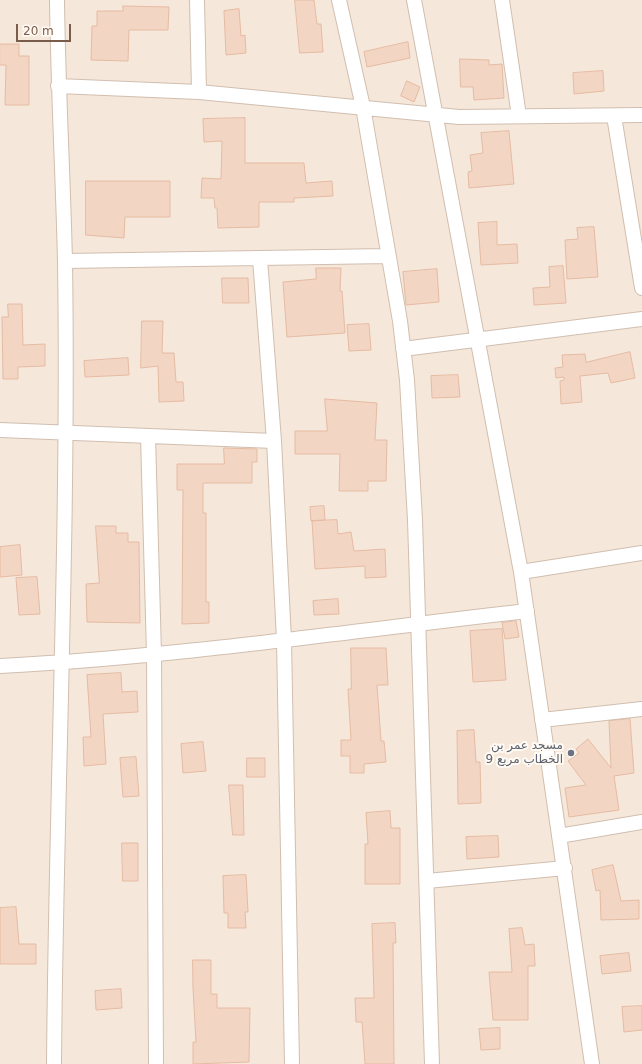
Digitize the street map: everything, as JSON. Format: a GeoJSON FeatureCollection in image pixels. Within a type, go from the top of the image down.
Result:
{"type":"FeatureCollection","features":[{"type":"Feature","properties":{"kind":"street"},"geometry":{"type":"LineString","coordinates":[[54,1064],[62,663],[65,261],[58,86],[57,0]]}},
{"type":"Feature","properties":{"kind":"street"},"geometry":{"type":"LineString","coordinates":[[197,0],[198,92]]}},
{"type":"Feature","properties":{"kind":"street"},"geometry":{"type":"LineString","coordinates":[[339,0],[363,107],[389,256],[407,380],[416,520],[428,880],[432,1064]]}},
{"type":"Feature","properties":{"kind":"street"},"geometry":{"type":"LineString","coordinates":[[414,0],[521,572],[559,836],[565,868],[592,1064]]}},
{"type":"Feature","properties":{"kind":"street"},"geometry":{"type":"LineString","coordinates":[[502,0],[519,116]]}},
{"type":"Feature","properties":{"kind":"street"},"geometry":{"type":"LineString","coordinates":[[58,86],[198,92],[435,115],[642,115]]}},
{"type":"Feature","properties":{"kind":"street"},"geometry":{"type":"LineString","coordinates":[[614,116],[642,288]]}},
{"type":"Feature","properties":{"kind":"street"},"geometry":{"type":"LineString","coordinates":[[65,261],[389,256]]}},
{"type":"Feature","properties":{"kind":"street"},"geometry":{"type":"LineString","coordinates":[[260,259],[274,441],[284,640],[292,1064]]}},
{"type":"Feature","properties":{"kind":"street"},"geometry":{"type":"LineString","coordinates":[[403,349],[642,319]]}},
{"type":"Feature","properties":{"kind":"street"},"geometry":{"type":"LineString","coordinates":[[0,430],[274,441]]}},
{"type":"Feature","properties":{"kind":"street"},"geometry":{"type":"LineString","coordinates":[[148,436],[154,654],[156,1064]]}},
{"type":"Feature","properties":{"kind":"street"},"geometry":{"type":"LineString","coordinates":[[521,572],[642,553]]}},
{"type":"Feature","properties":{"kind":"street"},"geometry":{"type":"LineString","coordinates":[[0,666],[62,663],[154,654],[527,611]]}},
{"type":"Feature","properties":{"kind":"street"},"geometry":{"type":"LineString","coordinates":[[542,720],[642,708]]}},
{"type":"Feature","properties":{"kind":"street"},"geometry":{"type":"LineString","coordinates":[[559,836],[642,822]]}},
{"type":"Feature","properties":{"kind":"street"},"geometry":{"type":"LineString","coordinates":[[428,880],[565,868]]}},
{"type":"Feature","properties":{"kind":"shaded area"},"geometry":{"type":"Polygon","coordinates":[[[0,0],[642,0],[642,1064],[0,1064],[0,0]]]}},
{"type":"Feature","properties":{"kind":"building"},"geometry":{"type":"Polygon","coordinates":[[[295,0],[314,0],[317,24],[321,24],[323,52],[300,53],[295,0]]]}},
{"type":"Feature","properties":{"kind":"building"},"geometry":{"type":"Polygon","coordinates":[[[123,6],[169,7],[168,30],[129,30],[128,61],[91,60],[92,26],[97,26],[97,11],[123,11],[123,6]]]}},
{"type":"Feature","properties":{"kind":"building"},"geometry":{"type":"Polygon","coordinates":[[[239,9],[241,36],[245,35],[246,53],[226,55],[224,11],[239,9]]]}},
{"type":"Feature","properties":{"kind":"building"},"geometry":{"type":"Polygon","coordinates":[[[408,42],[410,58],[367,67],[364,52],[408,42]]]}},
{"type":"Feature","properties":{"kind":"building"},"geometry":{"type":"Polygon","coordinates":[[[0,44],[19,44],[19,56],[29,56],[29,105],[5,105],[6,65],[0,65],[0,44]]]}},
{"type":"Feature","properties":{"kind":"building"},"geometry":{"type":"Polygon","coordinates":[[[460,59],[489,60],[489,65],[502,64],[504,98],[474,100],[473,87],[461,87],[460,59]]]}},
{"type":"Feature","properties":{"kind":"building"},"geometry":{"type":"Polygon","coordinates":[[[603,71],[604,91],[574,94],[573,73],[603,71]]]}},
{"type":"Feature","properties":{"kind":"building"},"geometry":{"type":"Polygon","coordinates":[[[407,81],[420,87],[414,102],[401,96],[407,81]]]}},
{"type":"Feature","properties":{"kind":"building"},"geometry":{"type":"Polygon","coordinates":[[[245,118],[245,163],[304,163],[306,183],[332,181],[333,196],[294,198],[294,202],[259,202],[259,227],[218,228],[217,208],[215,208],[214,198],[201,198],[202,178],[221,179],[222,141],[204,142],[203,119],[245,118]]]}},
{"type":"Feature","properties":{"kind":"building"},"geometry":{"type":"Polygon","coordinates":[[[509,131],[514,184],[469,188],[468,172],[472,171],[470,155],[483,153],[481,133],[509,131]]]}},
{"type":"Feature","properties":{"kind":"building"},"geometry":{"type":"Polygon","coordinates":[[[86,181],[170,181],[170,217],[125,217],[124,238],[86,235],[86,181]]]}},
{"type":"Feature","properties":{"kind":"building"},"geometry":{"type":"Polygon","coordinates":[[[497,222],[497,245],[517,244],[518,263],[481,265],[478,223],[497,222]]]}},
{"type":"Feature","properties":{"kind":"building"},"geometry":{"type":"Polygon","coordinates":[[[594,227],[598,277],[567,279],[565,240],[578,239],[577,228],[594,227]]]}},
{"type":"Feature","properties":{"kind":"building"},"geometry":{"type":"Polygon","coordinates":[[[563,266],[566,303],[534,305],[533,288],[550,287],[549,267],[563,266]]]}},
{"type":"Feature","properties":{"kind":"building"},"geometry":{"type":"Polygon","coordinates":[[[316,268],[341,268],[340,291],[342,291],[345,333],[287,337],[283,282],[316,279],[316,268]]]}},
{"type":"Feature","properties":{"kind":"building"},"geometry":{"type":"Polygon","coordinates":[[[437,269],[439,302],[406,305],[403,272],[437,269]]]}},
{"type":"Feature","properties":{"kind":"building"},"geometry":{"type":"Polygon","coordinates":[[[222,278],[248,278],[249,303],[223,303],[222,278]]]}},
{"type":"Feature","properties":{"kind":"building"},"geometry":{"type":"Polygon","coordinates":[[[8,304],[22,304],[23,345],[45,344],[45,366],[18,367],[18,379],[3,379],[2,317],[8,317],[8,304]]]}},
{"type":"Feature","properties":{"kind":"building"},"geometry":{"type":"Polygon","coordinates":[[[142,321],[163,321],[162,353],[174,353],[176,382],[183,382],[184,401],[159,402],[158,366],[141,368],[142,321]]]}},
{"type":"Feature","properties":{"kind":"building"},"geometry":{"type":"Polygon","coordinates":[[[369,324],[371,350],[349,351],[347,325],[369,324]]]}},
{"type":"Feature","properties":{"kind":"building"},"geometry":{"type":"Polygon","coordinates":[[[630,352],[635,378],[611,383],[608,373],[580,376],[582,402],[561,404],[560,381],[564,380],[564,377],[556,378],[555,368],[563,367],[562,355],[585,354],[586,362],[630,352]]]}},
{"type":"Feature","properties":{"kind":"building"},"geometry":{"type":"Polygon","coordinates":[[[128,358],[129,375],[85,377],[84,361],[128,358]]]}},
{"type":"Feature","properties":{"kind":"building"},"geometry":{"type":"Polygon","coordinates":[[[458,375],[460,397],[432,398],[431,376],[458,375]]]}},
{"type":"Feature","properties":{"kind":"building"},"geometry":{"type":"Polygon","coordinates":[[[325,399],[377,403],[375,440],[387,440],[386,481],[368,481],[368,491],[339,491],[340,454],[295,454],[295,431],[327,431],[325,399]]]}},
{"type":"Feature","properties":{"kind":"building"},"geometry":{"type":"Polygon","coordinates":[[[224,448],[257,449],[257,462],[252,462],[252,483],[203,483],[203,513],[206,513],[206,602],[209,602],[209,623],[182,624],[183,490],[177,490],[177,464],[224,464],[224,448]]]}},
{"type":"Feature","properties":{"kind":"building"},"geometry":{"type":"Polygon","coordinates":[[[324,506],[325,520],[311,521],[310,507],[324,506]]]}},
{"type":"Feature","properties":{"kind":"building"},"geometry":{"type":"Polygon","coordinates":[[[337,520],[338,534],[351,532],[354,551],[385,549],[386,577],[365,578],[365,566],[315,569],[312,521],[337,520]]]}},
{"type":"Feature","properties":{"kind":"building"},"geometry":{"type":"Polygon","coordinates":[[[96,526],[116,526],[116,533],[128,533],[128,542],[139,542],[140,623],[87,622],[86,584],[99,583],[96,526]]]}},
{"type":"Feature","properties":{"kind":"building"},"geometry":{"type":"Polygon","coordinates":[[[20,545],[22,575],[0,577],[0,547],[20,545]]]}},
{"type":"Feature","properties":{"kind":"building"},"geometry":{"type":"Polygon","coordinates":[[[37,577],[40,614],[19,615],[16,578],[37,577]]]}},
{"type":"Feature","properties":{"kind":"building"},"geometry":{"type":"Polygon","coordinates":[[[338,599],[339,614],[314,615],[313,601],[338,599]]]}},
{"type":"Feature","properties":{"kind":"building"},"geometry":{"type":"Polygon","coordinates":[[[516,621],[519,637],[505,639],[502,623],[516,621]]]}},
{"type":"Feature","properties":{"kind":"building"},"geometry":{"type":"Polygon","coordinates":[[[502,629],[506,680],[473,682],[470,631],[502,629]]]}},
{"type":"Feature","properties":{"kind":"building"},"geometry":{"type":"Polygon","coordinates":[[[351,648],[386,648],[388,685],[377,685],[381,741],[384,741],[386,762],[364,764],[364,773],[350,773],[350,756],[341,756],[341,740],[351,740],[348,689],[351,689],[351,648]]]}},
{"type":"Feature","properties":{"kind":"building"},"geometry":{"type":"Polygon","coordinates":[[[121,673],[122,692],[137,691],[138,712],[103,714],[106,764],[84,766],[83,737],[91,737],[87,675],[121,673]]]}},
{"type":"Feature","properties":{"kind":"building"},"geometry":{"type":"Polygon","coordinates":[[[630,719],[634,773],[614,776],[619,810],[569,817],[565,788],[586,785],[568,761],[579,753],[576,749],[588,739],[611,768],[609,721],[630,719]]]}},
{"type":"Feature","properties":{"kind":"building"},"geometry":{"type":"Polygon","coordinates":[[[474,730],[476,762],[480,762],[481,803],[458,804],[457,731],[474,730]]]}},
{"type":"Feature","properties":{"kind":"building"},"geometry":{"type":"Polygon","coordinates":[[[203,742],[206,771],[183,773],[181,744],[203,742]]]}},
{"type":"Feature","properties":{"kind":"building"},"geometry":{"type":"Polygon","coordinates":[[[136,757],[139,796],[123,797],[120,758],[136,757]]]}},
{"type":"Feature","properties":{"kind":"building"},"geometry":{"type":"Polygon","coordinates":[[[247,758],[265,758],[265,777],[247,777],[247,758]]]}},
{"type":"Feature","properties":{"kind":"building"},"geometry":{"type":"Polygon","coordinates":[[[229,785],[243,785],[244,835],[233,835],[229,785]]]}},
{"type":"Feature","properties":{"kind":"building"},"geometry":{"type":"Polygon","coordinates":[[[390,811],[391,828],[400,828],[400,884],[365,884],[365,844],[368,844],[366,813],[390,811]]]}},
{"type":"Feature","properties":{"kind":"building"},"geometry":{"type":"Polygon","coordinates":[[[498,836],[499,857],[467,859],[466,837],[498,836]]]}},
{"type":"Feature","properties":{"kind":"building"},"geometry":{"type":"Polygon","coordinates":[[[122,843],[138,843],[138,881],[123,881],[122,843]]]}},
{"type":"Feature","properties":{"kind":"building"},"geometry":{"type":"Polygon","coordinates":[[[613,865],[621,901],[639,900],[639,919],[601,920],[600,890],[596,891],[592,870],[613,865]]]}},
{"type":"Feature","properties":{"kind":"building"},"geometry":{"type":"Polygon","coordinates":[[[246,875],[248,912],[245,912],[246,928],[228,928],[228,913],[224,913],[223,876],[246,875]]]}},
{"type":"Feature","properties":{"kind":"building"},"geometry":{"type":"Polygon","coordinates":[[[16,907],[19,944],[36,944],[36,964],[0,964],[0,908],[16,907]]]}},
{"type":"Feature","properties":{"kind":"building"},"geometry":{"type":"Polygon","coordinates":[[[395,923],[396,943],[393,943],[394,1064],[365,1064],[362,1022],[356,1022],[355,998],[374,998],[372,924],[395,923]]]}},
{"type":"Feature","properties":{"kind":"building"},"geometry":{"type":"Polygon","coordinates":[[[522,928],[525,945],[534,944],[535,966],[528,966],[528,1020],[493,1020],[489,972],[512,972],[509,929],[522,928]]]}},
{"type":"Feature","properties":{"kind":"building"},"geometry":{"type":"Polygon","coordinates":[[[629,953],[631,971],[602,974],[600,956],[629,953]]]}},
{"type":"Feature","properties":{"kind":"building"},"geometry":{"type":"Polygon","coordinates":[[[193,960],[211,960],[211,994],[217,994],[217,1008],[250,1008],[249,1062],[193,1064],[193,1042],[196,1042],[193,960]]]}},
{"type":"Feature","properties":{"kind":"building"},"geometry":{"type":"Polygon","coordinates":[[[121,989],[122,1008],[96,1010],[95,991],[121,989]]]}},
{"type":"Feature","properties":{"kind":"building"},"geometry":{"type":"Polygon","coordinates":[[[642,1006],[642,1030],[624,1032],[622,1007],[642,1006]]]}},
{"type":"Feature","properties":{"kind":"building"},"geometry":{"type":"Polygon","coordinates":[[[500,1028],[500,1049],[481,1050],[479,1029],[500,1028]]]}},
{"type":"Feature","properties":{"kind":"place","name":"مسجد عمر بن الخطاب مربع 9"},"geometry":{"type":"Point","coordinates":[571,753]}}]}
